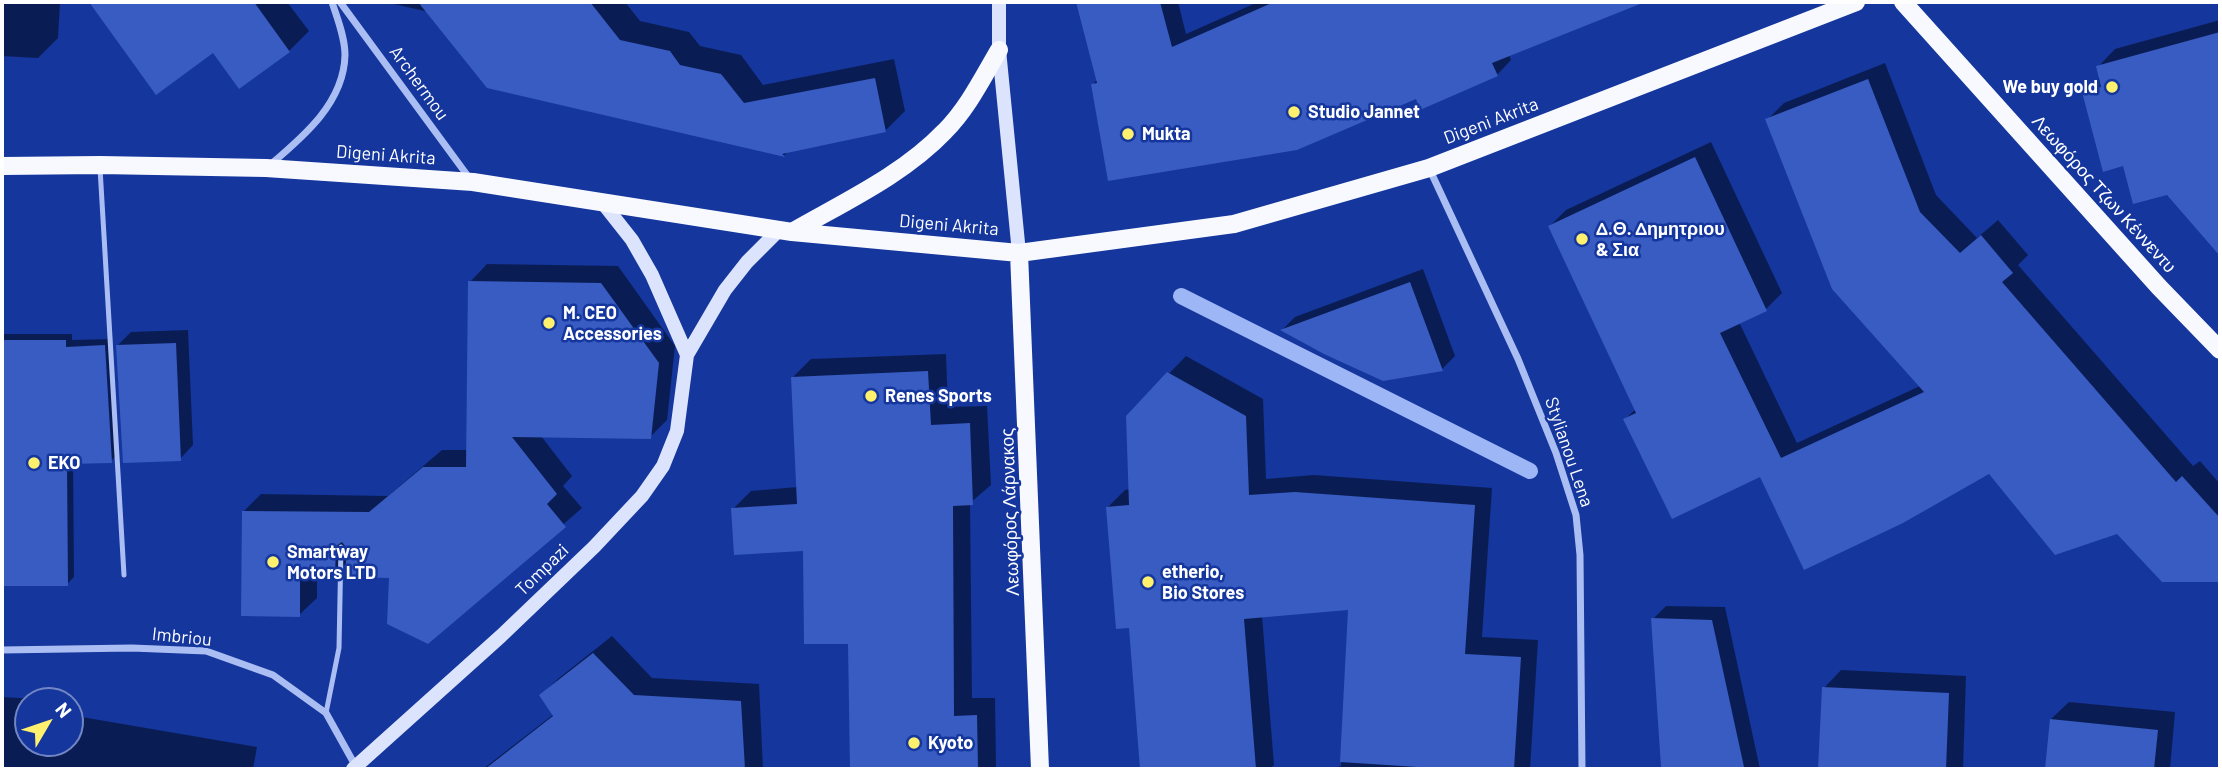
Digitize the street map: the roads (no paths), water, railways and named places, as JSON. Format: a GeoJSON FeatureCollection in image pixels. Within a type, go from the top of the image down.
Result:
{"type":"FeatureCollection","features":[{"type":"Feature","properties":{"kind":"main road","name":"Digeni Akrita"},"geometry":{"type":"LineString","coordinates":[[2,166],[267,168],[473,182],[785,231],[1019,253],[1234,225],[1429,168],[1856,2]]}},
{"type":"Feature","properties":{"kind":"main road","name":"Λεωφόρος Τζων Κέννεντυ"},"geometry":{"type":"LineString","coordinates":[[1903,2],[2159,287],[2220,350]]}},
{"type":"Feature","properties":{"kind":"main road"},"geometry":{"type":"LineString","coordinates":[[785,231],[870,187],[916,157],[946,131],[967,103],[999,50]]}},
{"type":"Feature","properties":{"kind":"main road","name":"Λεωφόρος Λάρνακος"},"geometry":{"type":"LineString","coordinates":[[1019,253],[1040,769]]}},
{"type":"Feature","properties":{"kind":"street"},"geometry":{"type":"LineString","coordinates":[[267,168],[310,131],[329,104],[341,76],[345,55],[332,2]]}},
{"type":"Feature","properties":{"kind":"street","name":"Archermou"},"geometry":{"type":"LineString","coordinates":[[340,2],[473,182]]}},
{"type":"Feature","properties":{"kind":"street","name":"Λεωφόρος Λάρνακος"},"geometry":{"type":"LineString","coordinates":[[999,2],[999,50],[1019,253]]}},
{"type":"Feature","properties":{"kind":"street","name":"Stylianou Lena"},"geometry":{"type":"LineString","coordinates":[[1429,168],[1518,359],[1556,453],[1576,515],[1580,555],[1582,769]]}},
{"type":"Feature","properties":{"kind":"street"},"geometry":{"type":"LineString","coordinates":[[602,202],[632,240],[652,275],[687,355]]}},
{"type":"Feature","properties":{"kind":"street","name":"Tompazi"},"geometry":{"type":"LineString","coordinates":[[354,767],[501,636],[594,547],[642,496],[663,466],[677,431],[687,355],[725,289],[747,262],[785,231]]}},
{"type":"Feature","properties":{"kind":"street","name":"Imbriou"},"geometry":{"type":"LineString","coordinates":[[2,650],[132,648],[206,651],[274,675],[326,713],[354,767]]}},
{"type":"Feature","properties":{"kind":"lane"},"geometry":{"type":"LineString","coordinates":[[100,165],[124,575]]}},
{"type":"Feature","properties":{"kind":"lane"},"geometry":{"type":"LineString","coordinates":[[326,713],[339,648],[341,547]]}},
{"type":"Feature","properties":{"kind":"waterway"},"geometry":{"type":"LineString","coordinates":[[1181,296],[1530,471]]}},
{"type":"Feature","properties":{"kind":"place","name":"We buy gold"},"geometry":{"type":"Point","coordinates":[2112,87]}},
{"type":"Feature","properties":{"kind":"place","name":"Studio Jannet"},"geometry":{"type":"Point","coordinates":[1294,112]}},
{"type":"Feature","properties":{"kind":"place","name":"Mukta"},"geometry":{"type":"Point","coordinates":[1128,134]}},
{"type":"Feature","properties":{"kind":"place","name":"Δ.Θ. Δημητριου & Σια"},"geometry":{"type":"Point","coordinates":[1582,239]}},
{"type":"Feature","properties":{"kind":"place","name":"M. CEO Accessories"},"geometry":{"type":"Point","coordinates":[549,323]}},
{"type":"Feature","properties":{"kind":"place","name":"Renes Sports"},"geometry":{"type":"Point","coordinates":[871,396]}},
{"type":"Feature","properties":{"kind":"place","name":"EKO"},"geometry":{"type":"Point","coordinates":[34,463]}},
{"type":"Feature","properties":{"kind":"place","name":"Smartway Motors LTD"},"geometry":{"type":"Point","coordinates":[273,562]}},
{"type":"Feature","properties":{"kind":"place","name":"etherio, Bio Stores"},"geometry":{"type":"Point","coordinates":[1148,582]}},
{"type":"Feature","properties":{"kind":"place","name":"Kyoto"},"geometry":{"type":"Point","coordinates":[914,743]}}]}
